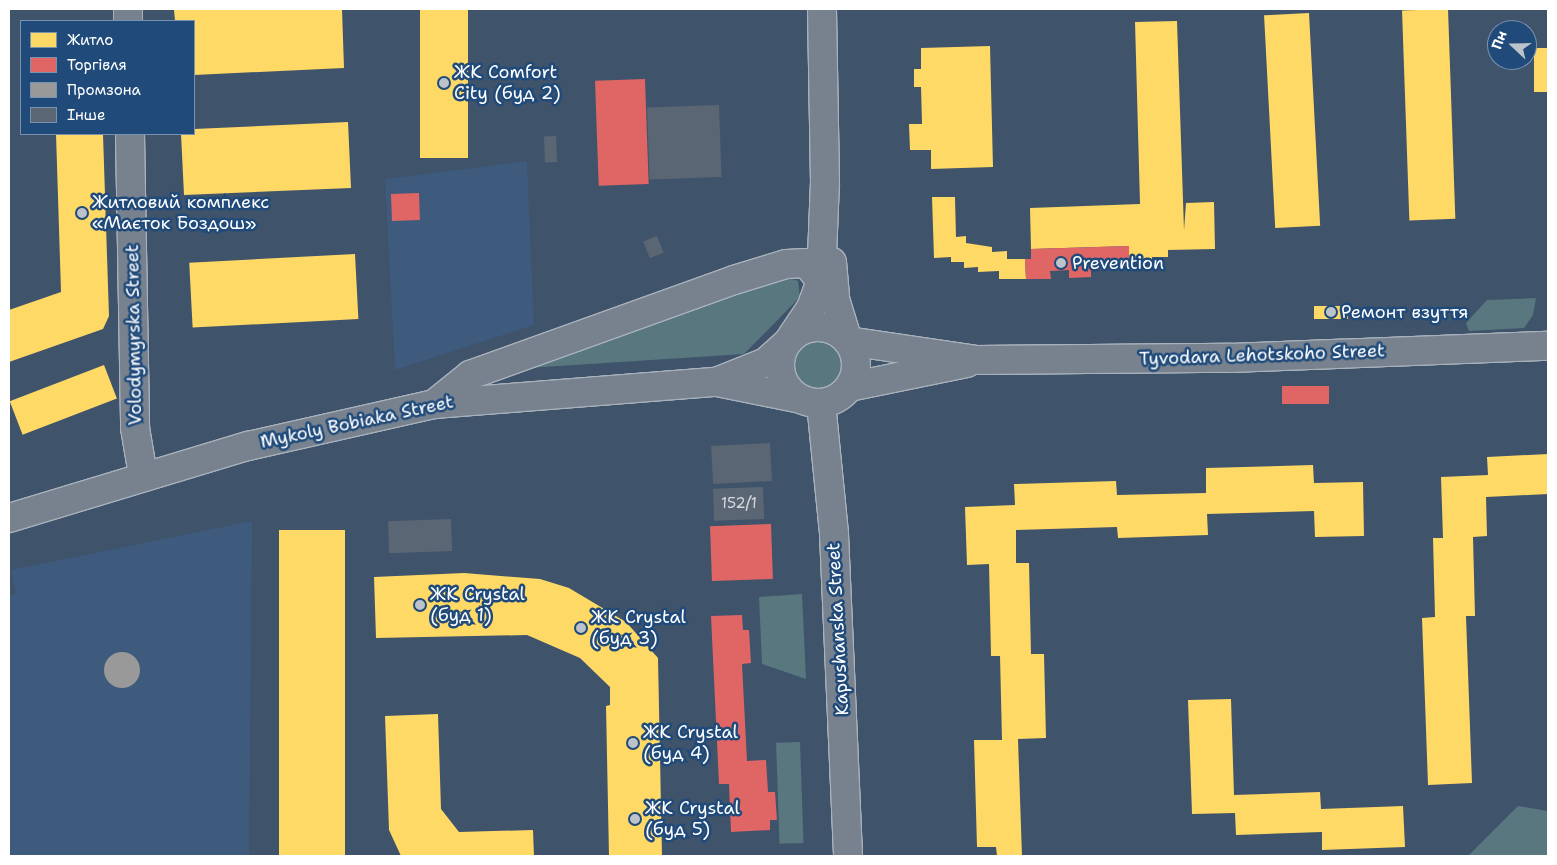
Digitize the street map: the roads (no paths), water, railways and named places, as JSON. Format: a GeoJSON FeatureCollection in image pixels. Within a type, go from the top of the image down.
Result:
{"type":"FeatureCollection","features":[{"type":"Feature","properties":{"kind":"street"},"geometry":{"type":"LineString","coordinates":[[822,9],[825,182],[821,281],[811,308],[789,340],[780,370],[784,382],[811,401],[848,387],[856,365],[835,299],[825,182]]}},
{"type":"Feature","properties":{"kind":"street","name":"Volodymyrska Street"},"geometry":{"type":"LineString","coordinates":[[130,135],[135,428],[143,475]]}},
{"type":"Feature","properties":{"kind":"street"},"geometry":{"type":"LineString","coordinates":[[786,264],[812,229],[825,182]]}},
{"type":"Feature","properties":{"kind":"street"},"geometry":{"type":"LineString","coordinates":[[434,404],[470,375],[583,332],[786,264],[806,263],[821,281]]}},
{"type":"Feature","properties":{"kind":"street"},"geometry":{"type":"LineString","coordinates":[[789,340],[824,327],[848,341]]}},
{"type":"Feature","properties":{"kind":"street","name":"Mykoly Bobiaka Street"},"geometry":{"type":"LineString","coordinates":[[716,382],[766,362],[789,340]]}},
{"type":"Feature","properties":{"kind":"street","name":"Tyvodara Lehotskoho Street"},"geometry":{"type":"LineString","coordinates":[[848,341],[976,360],[1230,358],[1548,346]]}},
{"type":"Feature","properties":{"kind":"street","name":"Tyvodara Lehotskoho Street"},"geometry":{"type":"LineString","coordinates":[[848,387],[976,360]]}},
{"type":"Feature","properties":{"kind":"street","name":"Mykoly Bobiaka Street"},"geometry":{"type":"LineString","coordinates":[[9,518],[143,475],[434,404],[716,382],[811,401]]}},
{"type":"Feature","properties":{"kind":"street","name":"Kapushanska Street"},"geometry":{"type":"LineString","coordinates":[[811,401],[834,534],[848,856]]}},
{"type":"Feature","properties":{"kind":"place","name":"ЖК Comfort City (буд 2)"},"geometry":{"type":"Point","coordinates":[444,83]}},
{"type":"Feature","properties":{"kind":"place","name":"Житловий комплекс «Маєток Боздош»"},"geometry":{"type":"Point","coordinates":[82,213]}},
{"type":"Feature","properties":{"kind":"place","name":"Prevention"},"geometry":{"type":"Point","coordinates":[1061,263]}},
{"type":"Feature","properties":{"kind":"place","name":"Ремонт взуття"},"geometry":{"type":"Point","coordinates":[1331,312]}},
{"type":"Feature","properties":{"kind":"place","name":"ЖК Crystal (буд 1)"},"geometry":{"type":"Point","coordinates":[420,605]}},
{"type":"Feature","properties":{"kind":"place","name":"ЖК Crystal (буд 3)"},"geometry":{"type":"Point","coordinates":[581,628]}},
{"type":"Feature","properties":{"kind":"place","name":"ЖК Crystal (буд 4)"},"geometry":{"type":"Point","coordinates":[633,743]}},
{"type":"Feature","properties":{"kind":"place","name":"ЖК Crystal (буд 5)"},"geometry":{"type":"Point","coordinates":[635,819]}}]}
